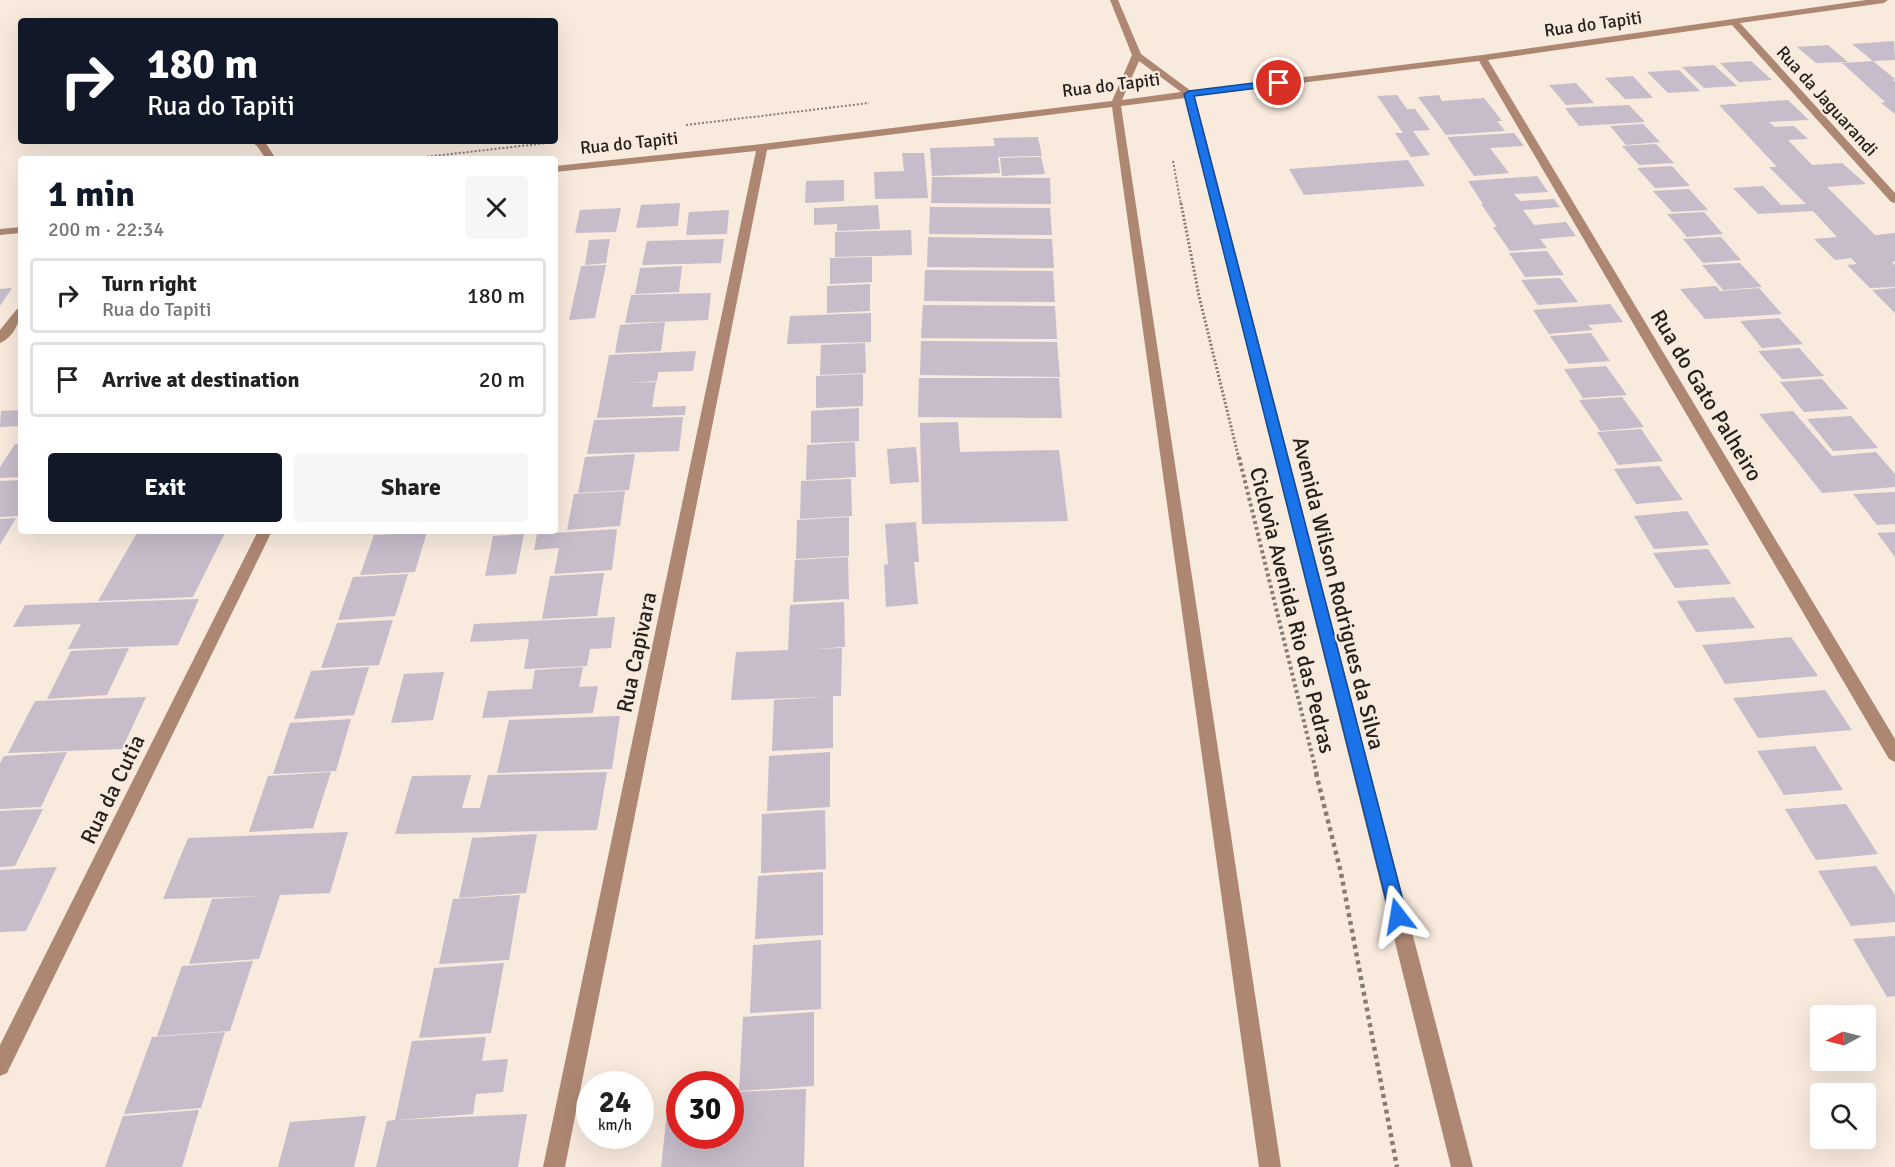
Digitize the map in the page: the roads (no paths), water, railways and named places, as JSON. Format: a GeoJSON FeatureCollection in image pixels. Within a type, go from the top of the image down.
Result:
{"type":"FeatureCollection","features":[{"type":"Feature","properties":{"kind":"street"},"geometry":{"type":"LineString","coordinates":[[1114,0],[1137,55],[1189,94]]}},
{"type":"Feature","properties":{"kind":"street","name":"Rua do Tapiti"},"geometry":{"type":"LineString","coordinates":[[558,169],[762,147],[1482,58],[1884,0]]}},
{"type":"Feature","properties":{"kind":"street","name":"Rua da Jaguarandi"},"geometry":{"type":"LineString","coordinates":[[1735,23],[1895,200]]}},
{"type":"Feature","properties":{"kind":"street"},"geometry":{"type":"LineString","coordinates":[[1137,55],[1116,102],[1270,1167]]}},
{"type":"Feature","properties":{"kind":"street","name":"Rua do Gato Palheiro"},"geometry":{"type":"LineString","coordinates":[[1482,58],[1895,754]]}},
{"type":"Feature","properties":{"kind":"street","name":"Avenida Wilson Rodrigues da Silva"},"geometry":{"type":"LineString","coordinates":[[1189,94],[1462,1167]]}},
{"type":"Feature","properties":{"kind":"street","name":"Rua Capivara"},"geometry":{"type":"LineString","coordinates":[[554,1167],[762,147]]}},
{"type":"Feature","properties":{"kind":"street"},"geometry":{"type":"LineString","coordinates":[[0,232],[18,230]]}},
{"type":"Feature","properties":{"kind":"street"},"geometry":{"type":"LineString","coordinates":[[0,339],[18,316]]}},
{"type":"Feature","properties":{"kind":"street","name":"Rua da Cutia"},"geometry":{"type":"LineString","coordinates":[[0,1066],[264,534]]}}]}
